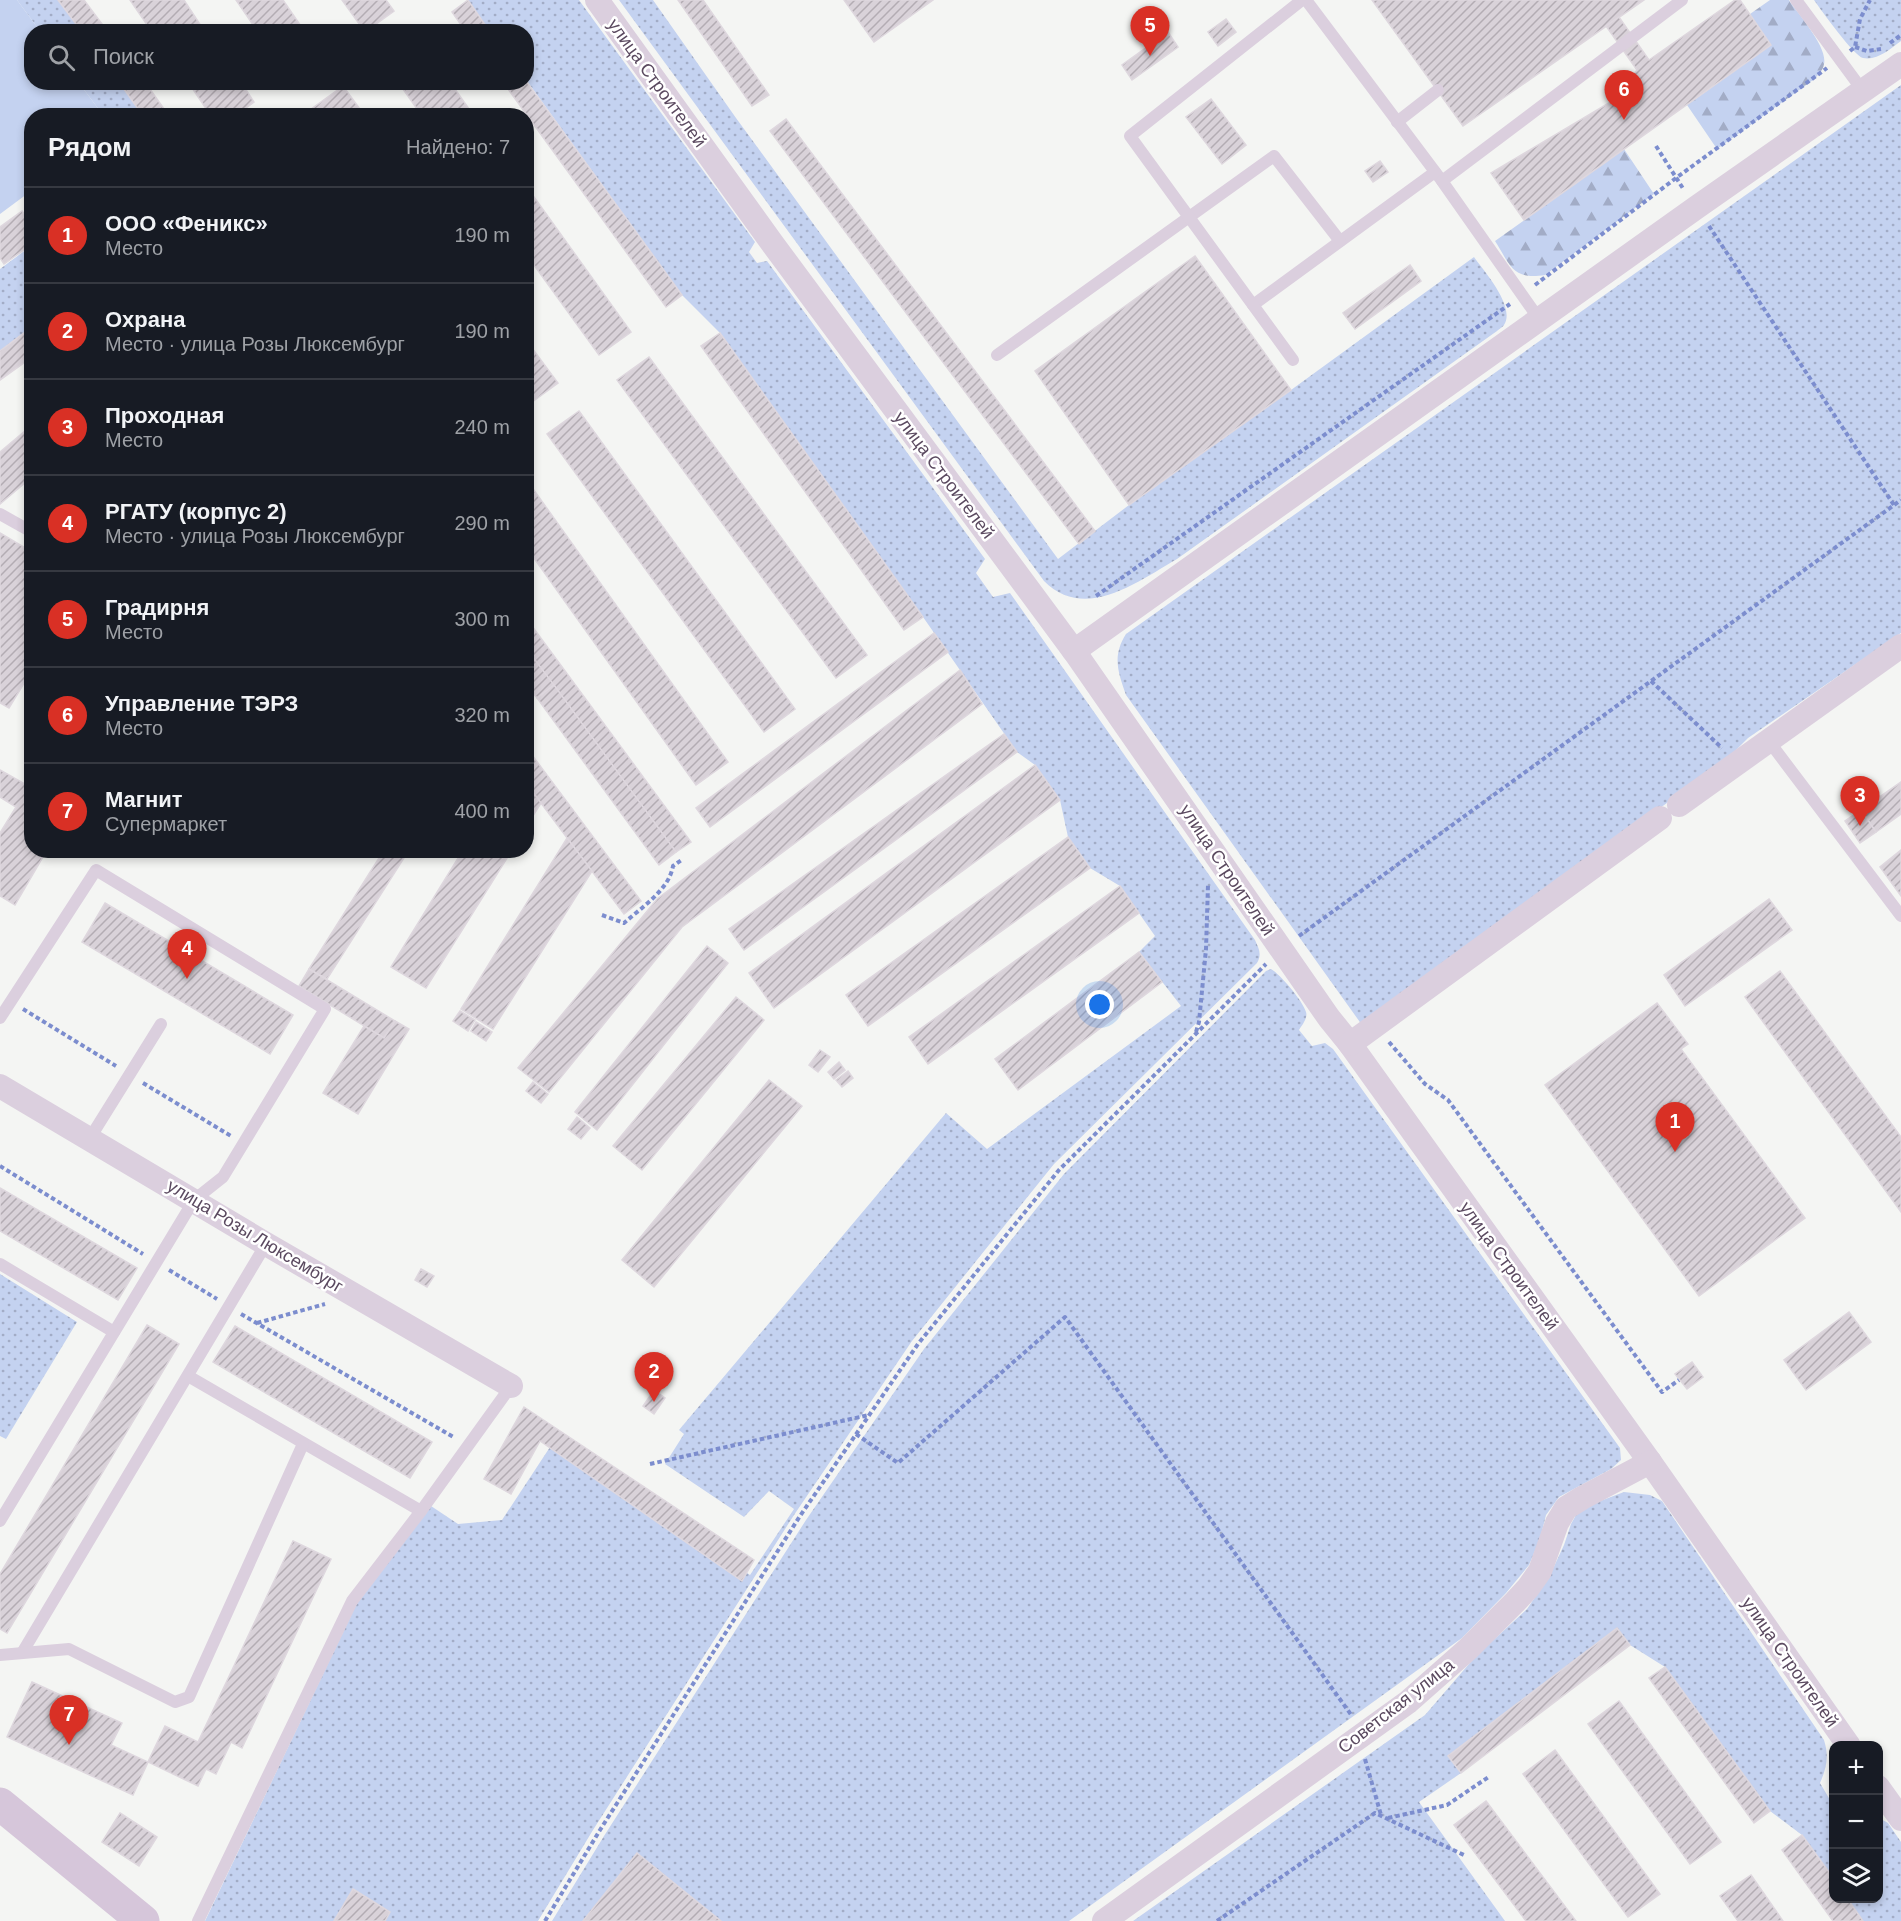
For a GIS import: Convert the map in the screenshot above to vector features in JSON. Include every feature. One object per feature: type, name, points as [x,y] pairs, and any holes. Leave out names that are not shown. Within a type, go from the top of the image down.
[{"type":"street","name":"улица Строителей","points":[[597,0],[778,253],[1074,651],[1329,1018],[1650,1462],[1845,1741]]},
{"type":"street","points":[[1074,651],[1696,207],[1901,64]]},
{"type":"street","points":[[1350,1044],[1737,762],[1901,646]]},
{"type":"street","name":"улица Розы Люксембург","points":[[0,1086],[511,1386]]},
{"type":"street","name":"Советская улица","points":[[1104,1921],[1408,1702],[1468,1649],[1515,1602],[1540,1571],[1557,1523],[1566,1508],[1650,1462]]},
{"type":"street","points":[[1883,1794],[1901,1819]]},
{"type":"street","points":[[0,1804],[142,1921]]},
{"type":"lane","points":[[1293,360],[1130,136],[1304,0],[1439,177],[1539,319]]},
{"type":"lane","points":[[1253,305],[1340,241],[1439,177],[1682,0]]},
{"type":"lane","points":[[1796,0],[1863,91]]},
{"type":"lane","points":[[1398,122],[1438,90]]},
{"type":"lane","points":[[997,355],[1274,156],[1340,241]]},
{"type":"lane","points":[[0,514],[24,528]]},
{"type":"lane","points":[[1768,740],[1901,916]]},
{"type":"lane","points":[[0,1018],[96,870],[325,1009],[223,1177],[194,1200],[0,1521]]},
{"type":"lane","points":[[90,1138],[161,1024]]},
{"type":"lane","points":[[22,1653],[266,1244]]},
{"type":"lane","points":[[0,1264],[114,1332]]},
{"type":"lane","points":[[188,1376],[421,1511]]},
{"type":"lane","points":[[198,1921],[352,1601],[421,1511],[511,1386]]},
{"type":"lane","points":[[0,1655],[69,1649],[175,1702],[189,1697],[303,1444]]},
{"type":"path","points":[[1096,596],[1522,295],[1676,178],[1856,47],[1860,20],[1870,0]]},
{"type":"path","points":[[1856,47],[1867,51],[1881,49],[1901,35]]},
{"type":"path","points":[[1656,146],[1894,505]]},
{"type":"path","points":[[545,1921],[600,1830],[787,1537],[856,1434],[918,1344],[1059,1170],[1281,949],[1901,500]]},
{"type":"path","points":[[1651,681],[1737,762]]},
{"type":"path","points":[[1196,1033],[1206,949],[1209,844]]},
{"type":"path","points":[[602,915],[624,923],[660,890],[671,878],[674,866],[683,859]]},
{"type":"path","points":[[1376,1025],[1425,1084],[1448,1100],[1662,1392],[1679,1380]]},
{"type":"path","points":[[257,1323],[355,1296]]},
{"type":"path","points":[[856,1434],[898,1463],[1065,1317],[1361,1735],[1381,1816]]},
{"type":"path","points":[[650,1464],[870,1414]]},
{"type":"path","points":[[1387,1819],[1447,1805],[1490,1776]]},
{"type":"path","points":[[1217,1921],[1375,1813],[1466,1856]]},
{"type":"green space","points":[[0,0],[17,0],[35,24],[24,24],[24,90],[84,90],[98,108],[24,108],[24,196],[0,214]]},
{"type":"green space","points":[[17,0],[58,0],[77,24],[35,24]]},
{"type":"green space","points":[[467,0],[579,0],[755,242],[749,252],[757,263],[767,261],[985,559],[976,573],[993,597],[1010,593],[1255,940],[1260,954],[1257,963],[1054,1164],[912,1341],[794,1515],[593,1830],[538,1921],[205,1921],[356,1605],[431,1506],[458,1524],[502,1520],[554,1441],[750,1575],[794,1509],[769,1491],[744,1517],[665,1464],[684,1434],[679,1430],[946,1113],[987,1149],[1181,1006],[1139,952],[1155,936],[1120,886],[1090,868],[1068,837],[1060,800],[1035,765],[1017,752],[720,333],[682,295],[534,90],[534,24],[485,24]]},
{"type":"green space","points":[[619,0],[653,0],[736,118],[1058,559],[1129,505],[1474,257],[1502,299],[1507,317],[1504,325],[1497,331],[1177,559],[1111,594],[1094,598],[1076,598],[1060,593],[1044,581]]},
{"type":"green space","points":[[1770,0],[1789,0],[1817,40],[1824,57],[1823,66],[1813,80],[1717,149],[1687,105],[1771,45],[1750,14]]},
{"type":"green space","points":[[1814,0],[1901,0],[1901,41],[1878,56],[1863,58],[1845,41]]},
{"type":"green space","points":[[1901,85],[1901,633],[1748,738],[1726,760],[1362,1025],[1126,695],[1119,671],[1118,657],[1126,634]]},
{"type":"green space","points":[[84,90],[124,90],[138,108],[98,108]]},
{"type":"green space","points":[[1624,149],[1654,194],[1545,275],[1526,275],[1514,269],[1495,241]]},
{"type":"green space","points":[[24,251],[24,332],[0,351],[0,269]]},
{"type":"green space","points":[[1271,969],[1291,988],[1304,1007],[1306,1017],[1299,1030],[1312,1046],[1325,1043],[1333,1049],[1620,1448],[1621,1460],[1611,1469],[1559,1497],[1546,1515],[1540,1539],[1529,1565],[1506,1593],[1462,1638],[1069,1921],[552,1921],[806,1520],[924,1349],[1064,1174],[1266,971]]},
{"type":"green space","points":[[0,1274],[77,1322],[6,1439],[0,1436]]},
{"type":"green space","points":[[1624,1492],[1650,1495],[1662,1501],[1824,1740],[1826,1762],[1820,1783],[1829,1798],[1829,1873],[1802,1835],[1770,1811],[1665,1667],[1630,1645],[1617,1629],[1461,1773],[1419,1802],[1505,1921],[1133,1921],[1425,1715],[1475,1657],[1527,1609],[1550,1575],[1576,1515],[1587,1506]]},
{"type":"green space","points":[[1883,1820],[1888,1823],[1901,1842],[1901,1921],[1863,1921],[1850,1903],[1883,1903]]},
{"type":"building","points":[[58,0],[84,0],[102,24],[76,24]]},
{"type":"building","points":[[130,0],[184,0],[200,24],[146,24]]},
{"type":"building","points":[[236,0],[283,0],[300,24],[252,24]]},
{"type":"building","points":[[342,0],[386,0],[394,11],[376,24],[359,24]]},
{"type":"building","points":[[468,0],[484,24],[460,24],[452,12]]},
{"type":"building","points":[[678,0],[703,0],[769,95],[752,106]]},
{"type":"building","points":[[844,0],[933,0],[874,42]]},
{"type":"building","points":[[1372,0],[1644,0],[1463,126]]},
{"type":"building","points":[[1735,0],[1740,0],[1771,45],[1524,220],[1491,173],[1614,100],[1637,70],[1606,26],[1619,17],[1649,60]]},
{"type":"building","points":[[1226,19],[1236,32],[1218,46],[1208,32]]},
{"type":"building","points":[[1168,32],[1178,47],[1132,80],[1122,65]]},
{"type":"building","points":[[125,90],[151,90],[163,108],[137,108]]},
{"type":"building","points":[[193,90],[246,90],[254,102],[246,108],[206,108]]},
{"type":"building","points":[[338,90],[346,90],[359,108],[313,108]]},
{"type":"building","points":[[404,90],[456,90],[468,108],[416,108]]},
{"type":"building","points":[[509,90],[533,90],[682,295],[666,307],[534,125],[534,108],[522,108]]},
{"type":"building","points":[[1211,99],[1246,145],[1222,164],[1186,117]]},
{"type":"building","points":[[786,119],[1095,531],[1079,544],[770,131]]},
{"type":"building","points":[[1380,161],[1388,172],[1373,182],[1365,171]]},
{"type":"building","points":[[534,197],[631,332],[599,355],[534,265]]},
{"type":"building","points":[[22,211],[24,214],[24,250],[4,264],[0,258],[0,227]]},
{"type":"building","points":[[1195,256],[1291,390],[1129,505],[1035,371]]},
{"type":"building","points":[[1410,265],[1421,281],[1355,329],[1343,313]]},
{"type":"building","points":[[24,333],[24,363],[0,380],[0,351]]},
{"type":"building","points":[[720,333],[923,617],[904,630],[701,346]]},
{"type":"building","points":[[534,351],[558,383],[534,401]]},
{"type":"building","points":[[649,357],[867,655],[836,678],[617,380]]},
{"type":"building","points":[[579,411],[795,709],[764,732],[547,434]]},
{"type":"building","points":[[24,432],[24,484],[0,504],[0,452]]},
{"type":"building","points":[[534,490],[728,762],[696,785],[534,558]]},
{"type":"building","points":[[0,533],[24,547],[24,683],[9,708],[0,703]]},
{"type":"building","points":[[534,629],[691,842],[676,852],[534,659]]},
{"type":"building","points":[[934,633],[948,652],[710,827],[696,808]]},
{"type":"building","points":[[534,659],[554,685],[537,698],[534,694]]},
{"type":"building","points":[[960,670],[982,704],[682,927],[549,1092],[518,1068],[657,899]]},
{"type":"building","points":[[554,685],[676,852],[659,865],[537,698]]},
{"type":"building","points":[[1004,734],[1017,752],[744,950],[729,929]]},
{"type":"building","points":[[534,758],[641,901],[624,914],[534,794]]},
{"type":"building","points":[[1035,765],[1060,800],[774,1008],[749,973]]},
{"type":"building","points":[[0,770],[24,784],[24,858],[42,858],[15,905],[0,896],[0,833],[16,807],[0,797]]},
{"type":"building","points":[[1901,782],[1901,814],[1876,832],[1861,810]]},
{"type":"building","points":[[534,794],[541,803],[534,814]]},
{"type":"building","points":[[1861,810],[1876,832],[1860,843],[1845,821]]},
{"type":"building","points":[[1068,837],[1090,868],[868,1026],[846,995]]},
{"type":"building","points":[[567,838],[592,871],[493,1029],[461,1009]]},
{"type":"building","points":[[1901,850],[1901,896],[1880,867]]},
{"type":"building","points":[[379,858],[404,858],[327,979],[309,969]]},
{"type":"building","points":[[458,858],[507,858],[426,988],[391,967]]},
{"type":"building","points":[[1120,886],[1139,913],[928,1064],[909,1037]]},
{"type":"building","points":[[1769,899],[1792,930],[1685,1006],[1664,975]]},
{"type":"building","points":[[105,903],[293,1015],[270,1054],[82,942]]},
{"type":"building","points":[[707,946],[728,963],[597,1130],[575,1112]]},
{"type":"building","points":[[1139,952],[1162,982],[1018,1090],[995,1059]]},
{"type":"building","points":[[309,969],[395,1021],[384,1038],[299,986]]},
{"type":"building","points":[[1780,971],[1901,1137],[1901,1212],[1745,997]]},
{"type":"building","points":[[736,997],[764,1020],[642,1170],[613,1146]]},
{"type":"building","points":[[1657,1003],[1688,1044],[1681,1049],[1805,1218],[1699,1296],[1545,1085]]},
{"type":"building","points":[[460,1011],[475,1020],[468,1031],[453,1021]]},
{"type":"building","points":[[395,1021],[409,1029],[358,1114],[323,1093],[364,1026],[384,1038]]},
{"type":"building","points":[[476,1022],[492,1032],[486,1041],[471,1031]]},
{"type":"building","points":[[820,1050],[830,1057],[818,1072],[809,1065]]},
{"type":"building","points":[[839,1062],[845,1070],[834,1079],[828,1072]]},
{"type":"building","points":[[848,1071],[853,1078],[842,1087],[836,1080]]},
{"type":"building","points":[[769,1080],[802,1106],[654,1287],[622,1260]]},
{"type":"building","points":[[533,1082],[548,1094],[541,1103],[526,1091]]},
{"type":"building","points":[[577,1117],[590,1128],[581,1139],[568,1129]]},
{"type":"building","points":[[0,1188],[137,1268],[118,1300],[0,1231]]},
{"type":"building","points":[[421,1269],[434,1276],[427,1287],[415,1280]]},
{"type":"building","points":[[1849,1312],[1871,1342],[1806,1390],[1784,1360]]},
{"type":"building","points":[[147,1325],[179,1344],[7,1633],[0,1629],[0,1574]]},
{"type":"building","points":[[235,1326],[432,1442],[410,1478],[213,1362]]},
{"type":"building","points":[[1692,1362],[1703,1377],[1687,1389],[1675,1374]]},
{"type":"building","points":[[654,1390],[665,1398],[654,1414],[643,1406]]},
{"type":"building","points":[[524,1407],[754,1560],[742,1581],[540,1441],[511,1494],[484,1479]]},
{"type":"building","points":[[293,1541],[331,1559],[242,1748],[231,1742],[216,1774],[206,1769],[198,1786],[148,1762],[165,1726],[198,1742]]},
{"type":"building","points":[[1617,1628],[1630,1645],[1461,1773],[1448,1756]]},
{"type":"building","points":[[1665,1667],[1770,1811],[1754,1823],[1649,1678]]},
{"type":"building","points":[[32,1682],[122,1723],[111,1745],[148,1762],[133,1795],[7,1737]]},
{"type":"building","points":[[1619,1701],[1721,1842],[1690,1864],[1588,1724]]},
{"type":"building","points":[[1555,1750],[1660,1894],[1628,1917],[1523,1774]]},
{"type":"building","points":[[1486,1801],[1576,1921],[1526,1921],[1454,1825]]},
{"type":"building","points":[[120,1813],[157,1837],[139,1866],[102,1842]]},
{"type":"building","points":[[1802,1835],[1829,1872],[1829,1903],[1850,1903],[1863,1921],[1833,1921],[1782,1850]]},
{"type":"building","points":[[637,1853],[721,1921],[583,1921]]},
{"type":"building","points":[[1751,1875],[1783,1921],[1738,1921],[1720,1896]]},
{"type":"building","points":[[353,1889],[390,1912],[385,1921],[334,1921]]},
{"type":"place","name":"Градирня","points":[[1150,56]]},
{"type":"place","name":"Управление ТЭРЗ","points":[[1624,120]]},
{"type":"place","name":"Проходная","points":[[1860,826]]},
{"type":"place","name":"РГАТУ (корпус 2)","points":[[187,979]]},
{"type":"place","name":"ООО «Феникс»","points":[[1675,1152]]},
{"type":"place","name":"Охрана","points":[[654,1402]]},
{"type":"place","name":"Магнит","points":[[69,1745]]}]
